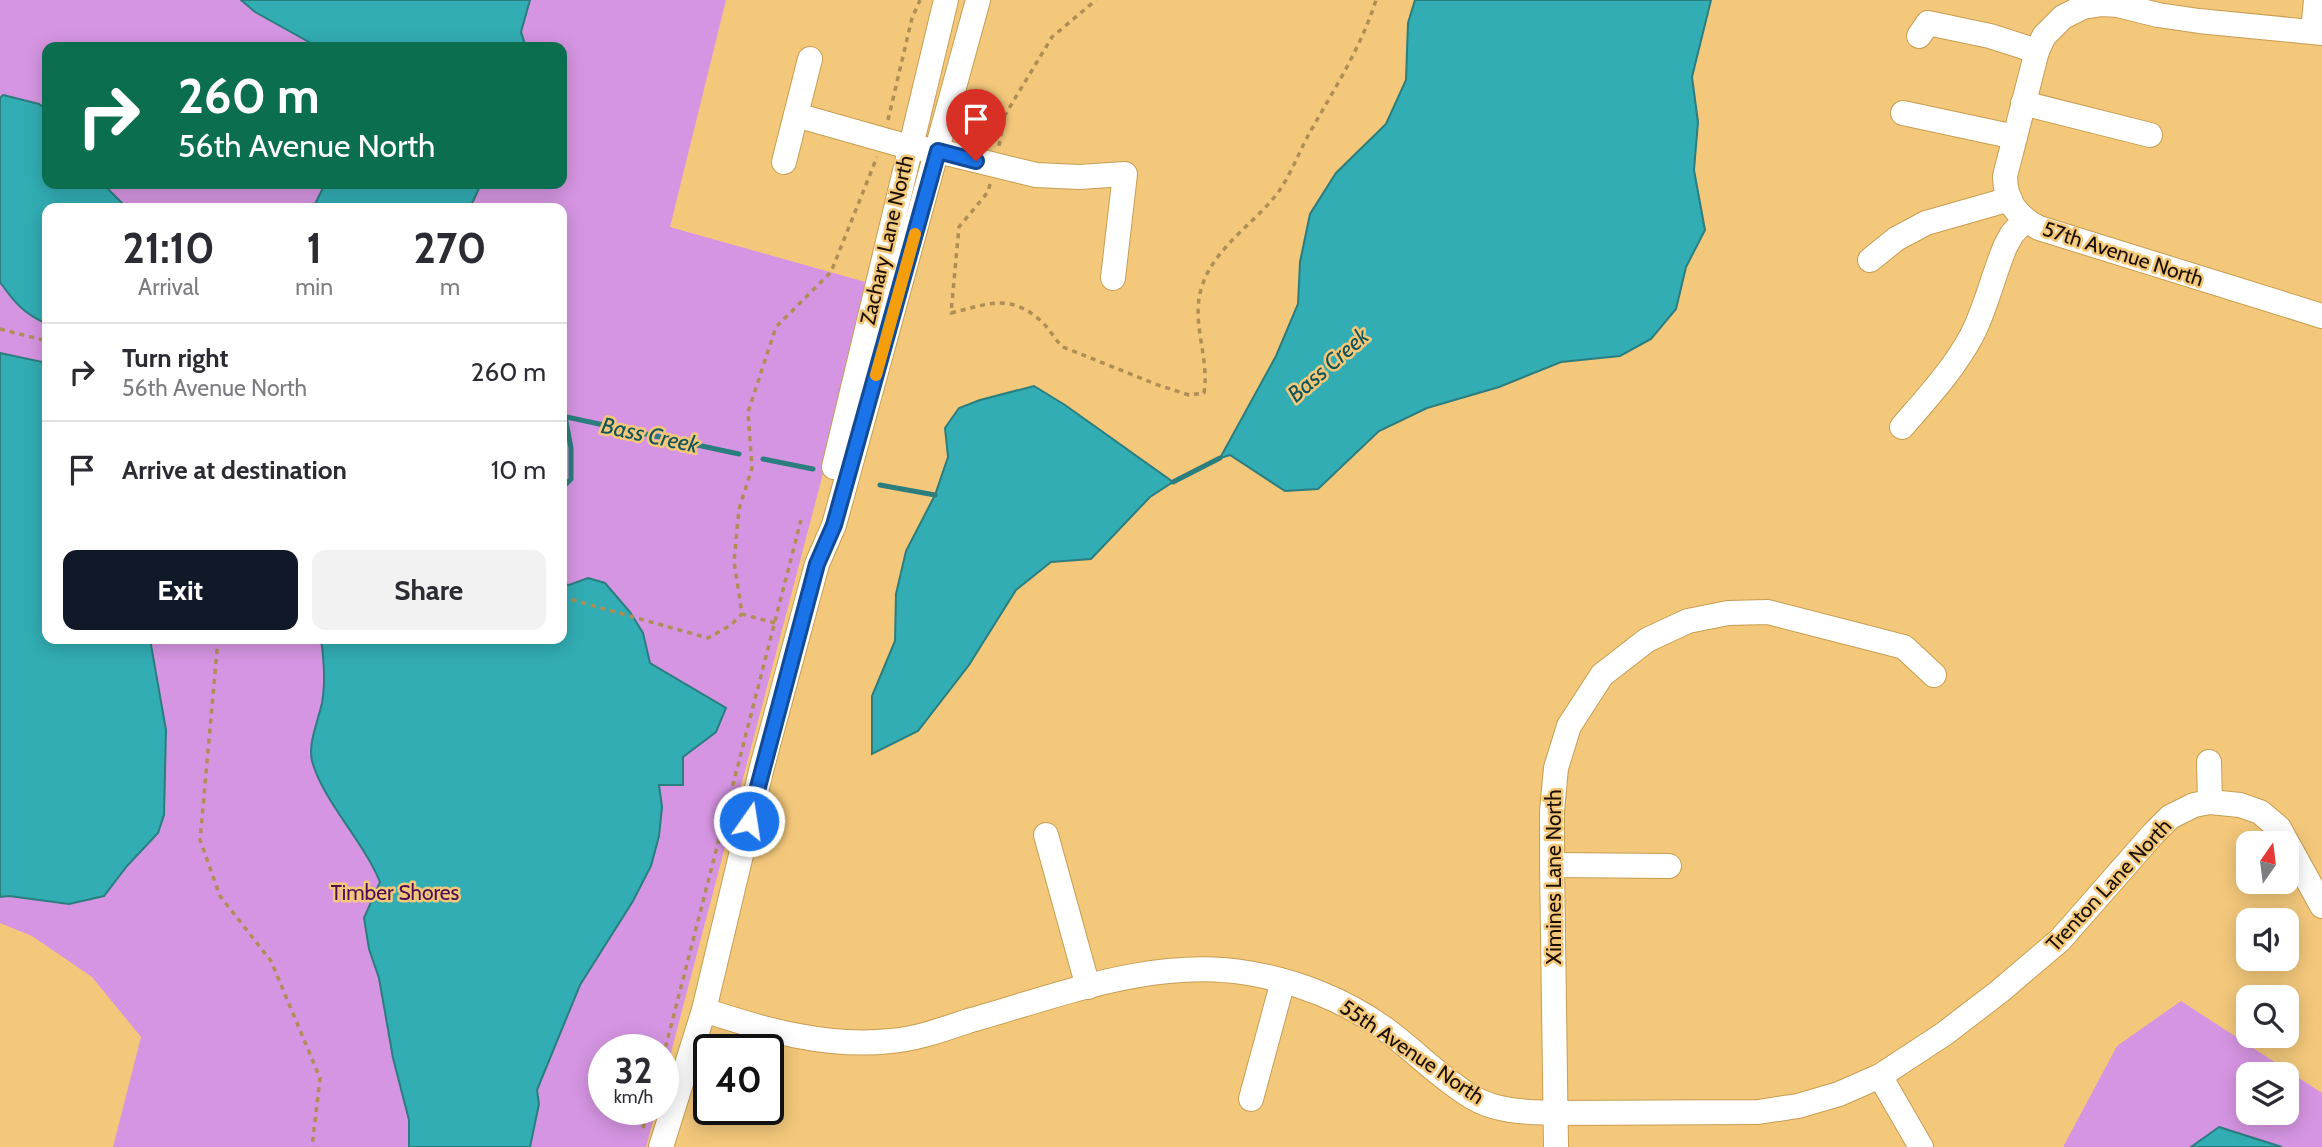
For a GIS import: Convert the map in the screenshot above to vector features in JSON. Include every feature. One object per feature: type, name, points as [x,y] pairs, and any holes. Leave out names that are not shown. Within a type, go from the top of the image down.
[{"type":"street","name":"Zachary Lane North","points":[[817,564],[820,523],[946,0]]},
{"type":"street","name":"Zachary Lane North","points":[[661,1147],[704,1010],[762,767],[817,564],[834,525],[978,0]]},
{"type":"street","points":[[1919,36],[1928,23],[1990,36],[2036,51],[2064,7],[2118,3],[2158,15],[2199,21],[2317,32],[2316,0]]},
{"type":"street","name":"57th Avenue North","points":[[2036,51],[2005,176],[2005,189],[2014,210],[2024,221],[2039,228],[2322,316]]},
{"type":"street","points":[[784,162],[810,59]]},
{"type":"street","points":[[1903,113],[2019,121],[2150,135]]},
{"type":"street","points":[[796,115],[909,147],[938,151],[1036,176],[1125,174],[1113,278]]},
{"type":"street","points":[[1870,260],[1896,239],[1926,223],[2010,199]]},
{"type":"street","points":[[1902,427],[1950,371],[1968,342],[2005,247],[2024,221]]},
{"type":"street","name":"Ximines Lane North","points":[[1556,1147],[1552,811],[1556,768],[1569,726],[1602,675],[1647,640],[1688,621],[1728,613],[1768,612],[1904,647],[1934,675]]},
{"type":"street","points":[[2209,762],[2210,802]]},
{"type":"street","name":"Trenton Lane North","points":[[1880,1076],[1954,1027],[2060,940],[2152,834],[2170,817],[2194,805],[2210,802],[2240,805],[2260,812],[2279,828],[2322,906]]},
{"type":"street","points":[[1046,835],[1088,987]]},
{"type":"street","points":[[1552,865],[1669,866]]},
{"type":"street","name":"55th Avenue North","points":[[704,1010],[791,1035],[863,1043],[895,1041],[1155,971],[1202,968],[1248,972],[1283,981],[1343,1004],[1382,1027],[1474,1099],[1502,1108],[1555,1113],[1758,1112],[1839,1094],[1880,1076]]},
{"type":"street","points":[[1251,1099],[1283,981]]},
{"type":"street","points":[[1880,1076],[1921,1147]]},
{"type":"path","points":[[742,614],[734,561],[739,509],[752,468],[748,412],[776,327],[831,272],[883,139],[912,18],[920,0]]},
{"type":"path","points":[[0,329],[42,340]]},
{"type":"path","points":[[669,1034],[801,520]]},
{"type":"path","points":[[567,598],[708,638],[731,625],[742,614]]},
{"type":"path","points":[[742,614],[775,623]]},
{"type":"path","points":[[218,644],[200,840],[220,896],[271,961],[320,1078],[312,1147]]},
{"type":"green space","name":"Timber Shores","points":[[0,0],[726,0],[670,227],[869,283],[820,485],[676,1034],[588,1034],[588,1125],[652,1125],[646,1147],[113,1147],[141,1037],[92,977],[32,936],[0,923]]},
{"type":"green space","points":[[2181,1001],[2236,1037],[2236,1048],[2253,1048],[2274,1062],[2236,1062],[2236,1125],[2299,1125],[2299,1078],[2322,1093],[2322,1147],[2063,1147],[2117,1046]]},
{"type":"water","points":[[241,0],[530,0],[521,32],[524,42],[309,42],[255,12]]},
{"type":"water","points":[[1415,0],[1711,0],[1692,77],[1698,122],[1694,170],[1705,230],[1686,267],[1676,309],[1651,339],[1620,356],[1561,362],[1499,387],[1427,408],[1379,431],[1318,489],[1285,491],[1230,455],[1220,458],[1276,356],[1298,304],[1300,262],[1310,214],[1336,173],[1386,124],[1406,80],[1408,23]]},
{"type":"water","points":[[3,95],[42,106],[42,189],[108,189],[122,203],[42,203],[42,321],[20,307],[0,282],[0,98]]},
{"type":"water","points":[[322,189],[479,189],[472,203],[316,203]]},
{"type":"water","points":[[0,353],[42,362],[42,644],[151,644],[166,730],[164,815],[158,833],[104,896],[69,904],[0,897]]},
{"type":"water","points":[[1034,386],[1173,482],[1150,497],[1091,559],[1051,562],[1016,590],[969,665],[918,731],[872,754],[872,696],[895,641],[896,594],[906,551],[935,495],[948,457],[945,428],[959,408]]},
{"type":"water","points":[[588,578],[605,583],[630,612],[643,633],[650,663],[726,708],[716,732],[683,757],[683,785],[659,785],[662,807],[659,836],[651,866],[633,901],[580,985],[537,1090],[539,1104],[530,1147],[409,1147],[409,1120],[393,1058],[379,978],[369,949],[364,918],[380,882],[325,791],[312,761],[312,739],[324,687],[322,644],[567,644],[569,585]]},
{"type":"water","points":[[2219,1127],[2282,1147],[2191,1147]]},
{"type":"waterway","name":"Bass Creek","points":[[567,417],[739,454]]},
{"type":"waterway","points":[[567,427],[571,448],[571,479],[567,483]]},
{"type":"waterway","name":"Bass Creek","points":[[1173,482],[1220,458]]},
{"type":"waterway","name":"Bass Creek","points":[[763,459],[813,469]]},
{"type":"waterway","name":"Bass Creek","points":[[880,485],[935,495]]},
{"type":"slow traffic","points":[[876,375],[915,234]]},
{"type":"route","points":[[749,821],[817,564],[834,525],[938,151],[976,161]]}]
